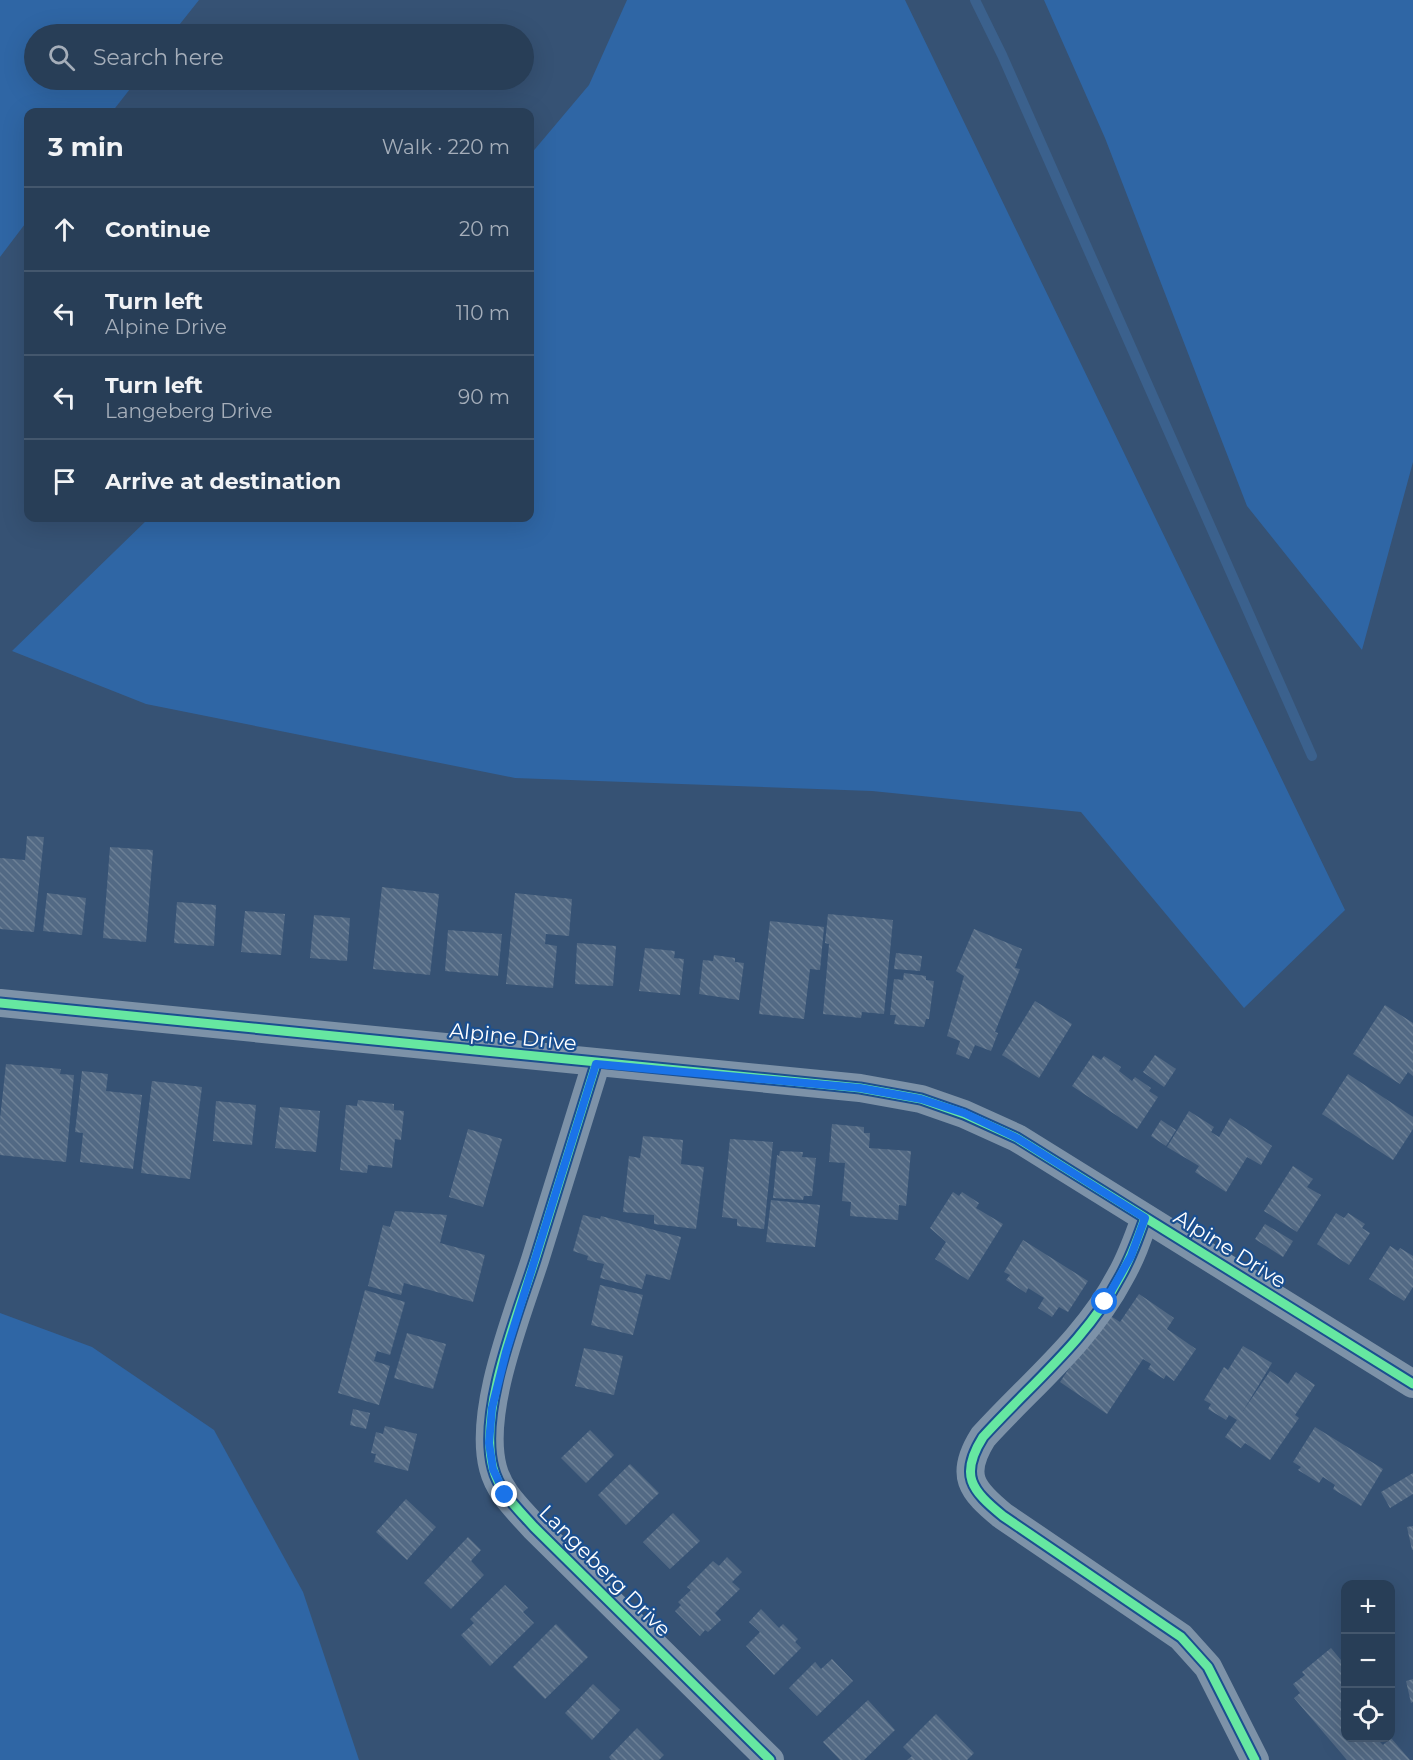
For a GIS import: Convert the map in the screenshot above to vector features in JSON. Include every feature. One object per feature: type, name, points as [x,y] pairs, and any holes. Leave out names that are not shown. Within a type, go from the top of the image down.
[{"type":"street","name":"Alpine Drive","points":[[0,1003],[596,1064],[860,1088],[921,1099],[964,1113],[1017,1138],[1413,1384]]},
{"type":"street","name":"Langeberg Drive","points":[[596,1064],[506,1352],[492,1408],[489,1443],[493,1469],[505,1495],[534,1527],[770,1760]]},
{"type":"street","points":[[1145,1218],[1131,1256],[1105,1302],[1065,1352],[983,1437],[973,1452],[969,1468],[972,1483],[981,1498],[1004,1516],[1181,1637],[1208,1667],[1255,1760]]},
{"type":"shaded area","points":[[0,0],[199,0],[180,24],[24,24],[24,90],[129,90],[115,108],[24,108],[24,225],[0,257]]},
{"type":"shaded area","points":[[627,0],[905,0],[1345,910],[1244,1008],[1081,812],[872,791],[515,778],[146,704],[12,651],[145,522],[534,522],[534,150],[589,85]]},
{"type":"shaded area","points":[[1044,0],[1413,0],[1413,462],[1362,650],[1247,506],[1105,138]]},
{"type":"shaded area","points":[[0,1313],[92,1347],[214,1430],[303,1592],[359,1760],[0,1760]]},
{"type":"building","points":[[27,836],[44,837],[34,932],[0,929],[0,858],[25,860]]},
{"type":"building","points":[[110,847],[153,850],[146,942],[103,938]]},
{"type":"building","points":[[382,887],[439,894],[430,975],[373,969]]},
{"type":"building","points":[[47,893],[86,898],[82,935],[43,931]]},
{"type":"building","points":[[515,893],[572,899],[569,936],[546,934],[545,944],[557,946],[553,988],[506,984]]},
{"type":"building","points":[[177,902],[216,905],[214,946],[174,943]]},
{"type":"building","points":[[245,911],[285,914],[281,955],[241,952]]},
{"type":"building","points":[[828,914],[893,920],[884,1014],[862,1012],[861,1018],[823,1014],[829,944],[825,943]]},
{"type":"building","points":[[314,915],[350,918],[347,961],[310,958]]},
{"type":"building","points":[[770,921],[824,927],[820,970],[810,969],[804,1019],[759,1014]]},
{"type":"building","points":[[974,929],[1022,949],[1015,968],[1020,969],[995,1032],[998,1033],[991,1051],[975,1045],[969,1059],[956,1054],[960,1041],[947,1036],[964,976],[956,971]]},
{"type":"building","points":[[448,930],[502,934],[498,976],[445,971]]},
{"type":"building","points":[[577,943],[616,946],[613,986],[575,984]]},
{"type":"building","points":[[645,948],[675,951],[674,958],[684,959],[680,995],[639,991]]},
{"type":"building","points":[[896,953],[922,956],[920,971],[894,969]]},
{"type":"building","points":[[714,955],[735,958],[735,962],[744,963],[739,1000],[699,994],[703,960],[713,961]]},
{"type":"building","points":[[904,973],[926,976],[926,980],[934,981],[929,1019],[926,1019],[924,1027],[894,1024],[896,1015],[890,1015],[894,979],[903,980]]},
{"type":"building","points":[[1035,1001],[1072,1024],[1039,1078],[1002,1055]]},
{"type":"building","points":[[1385,1005],[1413,1023],[1413,1076],[1408,1072],[1400,1084],[1353,1054]]},
{"type":"building","points":[[1093,1055],[1101,1060],[1104,1056],[1121,1067],[1119,1071],[1132,1081],[1135,1077],[1151,1088],[1149,1091],[1158,1097],[1137,1129],[1072,1086]]},
{"type":"building","points":[[1155,1055],[1176,1069],[1164,1087],[1143,1072]]},
{"type":"building","points":[[6,1064],[61,1069],[60,1074],[74,1075],[66,1162],[0,1155],[0,1119]]},
{"type":"building","points":[[82,1071],[108,1074],[106,1091],[142,1095],[133,1169],[80,1162],[83,1133],[75,1132]]},
{"type":"building","points":[[1348,1074],[1413,1117],[1413,1129],[1393,1160],[1322,1114]]},
{"type":"building","points":[[152,1081],[202,1087],[190,1179],[141,1173]]},
{"type":"building","points":[[358,1100],[394,1104],[394,1110],[404,1111],[401,1140],[395,1139],[392,1168],[368,1165],[367,1173],[340,1170],[346,1105],[357,1106]]},
{"type":"building","points":[[216,1101],[256,1105],[252,1145],[213,1141]]},
{"type":"building","points":[[280,1107],[320,1111],[316,1152],[275,1148]]},
{"type":"building","points":[[1189,1111],[1214,1127],[1211,1132],[1219,1137],[1230,1118],[1272,1146],[1261,1165],[1247,1157],[1226,1192],[1195,1172],[1199,1166],[1167,1147]]},
{"type":"building","points":[[1161,1120],[1176,1130],[1166,1146],[1151,1136]]},
{"type":"building","points":[[832,1124],[864,1127],[864,1133],[870,1133],[869,1148],[911,1151],[906,1206],[899,1205],[898,1220],[850,1216],[851,1202],[842,1201],[845,1163],[829,1162]]},
{"type":"building","points":[[468,1129],[502,1139],[483,1207],[449,1197]]},
{"type":"building","points":[[643,1136],[683,1140],[681,1164],[704,1167],[696,1229],[654,1224],[654,1215],[623,1212],[629,1156],[640,1158]]},
{"type":"building","points":[[730,1139],[773,1142],[764,1229],[737,1226],[737,1219],[722,1217]]},
{"type":"building","points":[[780,1151],[803,1152],[802,1157],[816,1158],[812,1196],[804,1196],[803,1200],[773,1198],[777,1155],[779,1156]]},
{"type":"building","points":[[1293,1166],[1313,1179],[1307,1187],[1321,1195],[1297,1232],[1264,1211]]},
{"type":"building","points":[[953,1192],[959,1196],[962,1192],[979,1203],[976,1208],[1003,1224],[968,1280],[935,1259],[946,1242],[930,1228]]},
{"type":"building","points":[[771,1200],[820,1205],[815,1247],[766,1242]]},
{"type":"building","points":[[395,1211],[447,1215],[440,1243],[485,1255],[473,1302],[404,1283],[401,1295],[368,1286],[383,1225],[390,1227]]},
{"type":"building","points":[[1336,1213],[1344,1218],[1348,1213],[1365,1224],[1362,1228],[1370,1233],[1349,1265],[1317,1244]]},
{"type":"building","points":[[583,1215],[600,1219],[601,1216],[681,1237],[670,1280],[646,1274],[642,1289],[600,1278],[604,1264],[587,1260],[588,1256],[573,1251]]},
{"type":"building","points":[[1265,1224],[1293,1241],[1283,1257],[1255,1239]]},
{"type":"building","points":[[1023,1240],[1088,1281],[1068,1312],[1059,1307],[1052,1317],[1038,1308],[1044,1298],[1028,1288],[1026,1293],[1006,1280],[1010,1275],[1004,1272]]},
{"type":"building","points":[[1390,1246],[1398,1251],[1400,1248],[1413,1256],[1413,1287],[1404,1301],[1369,1279]]},
{"type":"building","points":[[600,1285],[643,1295],[633,1335],[591,1325]]},
{"type":"building","points":[[365,1290],[405,1302],[390,1355],[377,1351],[374,1361],[390,1366],[379,1405],[338,1393]]},
{"type":"building","points":[[1139,1294],[1174,1318],[1167,1329],[1196,1349],[1174,1381],[1166,1375],[1164,1379],[1148,1369],[1151,1364],[1143,1359],[1107,1414],[1060,1382],[1106,1313],[1120,1322]]},
{"type":"building","points":[[407,1333],[446,1344],[433,1389],[394,1378]]},
{"type":"building","points":[[1243,1346],[1272,1363],[1243,1411],[1270,1371],[1288,1384],[1296,1372],[1315,1385],[1295,1415],[1299,1418],[1270,1460],[1245,1443],[1241,1448],[1225,1437],[1237,1420],[1229,1415],[1226,1420],[1208,1409],[1211,1404],[1204,1400],[1224,1367],[1228,1370]]},
{"type":"building","points":[[584,1348],[623,1356],[614,1395],[575,1386]]},
{"type":"building","points":[[353,1409],[370,1413],[366,1429],[350,1425]]},
{"type":"building","points":[[385,1426],[417,1434],[408,1471],[374,1462],[376,1454],[371,1453],[376,1432],[383,1434]]},
{"type":"building","points":[[1315,1427],[1383,1469],[1361,1506],[1333,1489],[1335,1485],[1323,1477],[1319,1483],[1298,1470],[1301,1467],[1293,1462]]},
{"type":"building","points":[[590,1430],[614,1455],[586,1483],[561,1458]]},
{"type":"building","points":[[630,1464],[659,1493],[626,1525],[598,1495]]},
{"type":"building","points":[[1413,1473],[1413,1494],[1390,1508],[1381,1492]]},
{"type":"building","points":[[406,1499],[436,1527],[407,1560],[376,1532]]},
{"type":"building","points":[[673,1513],[700,1541],[670,1569],[643,1542]]},
{"type":"building","points":[[1413,1526],[1413,1550],[1412,1550],[1407,1527]]},
{"type":"building","points":[[468,1537],[481,1550],[471,1561],[484,1575],[451,1609],[424,1583]]},
{"type":"building","points":[[727,1557],[742,1572],[732,1582],[740,1589],[715,1613],[721,1620],[700,1636],[675,1611],[681,1605],[678,1602],[691,1590],[687,1587],[713,1561],[719,1566]]},
{"type":"building","points":[[505,1585],[528,1608],[523,1612],[534,1623],[490,1666],[461,1635],[474,1623],[470,1619]]},
{"type":"building","points":[[761,1609],[779,1628],[783,1624],[798,1639],[795,1642],[801,1648],[774,1675],[746,1646],[760,1632],[749,1622]]},
{"type":"building","points":[[556,1624],[588,1657],[545,1699],[513,1667]]},
{"type":"building","points":[[1331,1648],[1341,1660],[1341,1742],[1380,1742],[1383,1745],[1386,1742],[1394,1742],[1410,1760],[1347,1760],[1294,1698],[1300,1693],[1293,1684],[1305,1675],[1302,1672]]},
{"type":"building","points":[[832,1659],[853,1681],[817,1716],[789,1688],[815,1662],[821,1669]]},
{"type":"building","points":[[1413,1679],[1413,1702],[1411,1703],[1406,1681]]},
{"type":"building","points":[[593,1684],[620,1710],[592,1740],[565,1713]]},
{"type":"building","points":[[868,1700],[895,1730],[864,1760],[840,1760],[823,1742]]},
{"type":"building","points":[[936,1714],[974,1753],[967,1760],[907,1760],[912,1756],[903,1747]]},
{"type":"building","points":[[637,1728],[664,1755],[659,1760],[611,1760],[609,1757]]},
{"type":"waterway","points":[[975,0],[1002,55],[1312,756]]},
{"type":"cycle path","points":[[0,1003],[860,1088],[921,1099],[964,1114],[1017,1138],[1413,1384]]},
{"type":"cycle path","points":[[596,1064],[502,1364],[491,1419],[490,1445],[493,1468],[504,1492],[534,1527],[770,1760]]},
{"type":"cycle path","points":[[1145,1218],[1124,1270],[1107,1300],[1075,1342],[983,1437],[976,1450],[970,1472],[976,1490],[1003,1516],[1181,1637],[1208,1667],[1255,1760]]},
{"type":"route","points":[[505,1495],[493,1469],[489,1443],[492,1408],[506,1352],[596,1064],[860,1088],[921,1099],[964,1113],[1017,1138],[1145,1218],[1131,1256],[1105,1302]]}]
